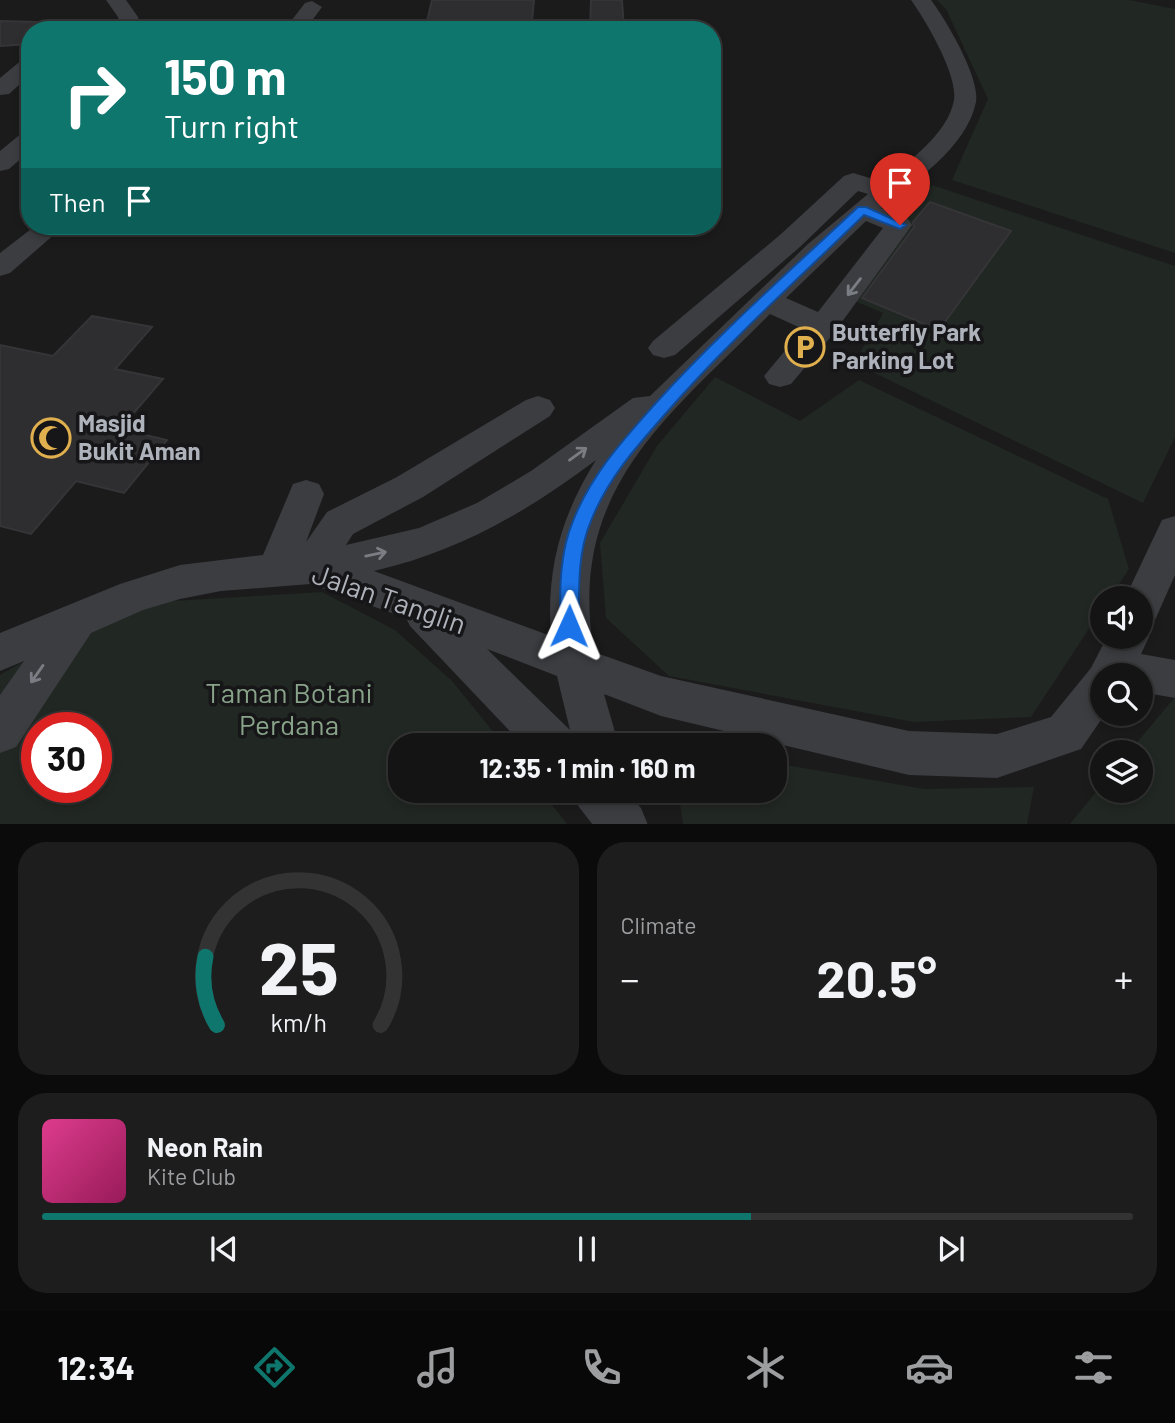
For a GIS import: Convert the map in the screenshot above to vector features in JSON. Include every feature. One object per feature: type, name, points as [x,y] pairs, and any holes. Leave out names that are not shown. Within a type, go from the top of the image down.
[{"type":"street","points":[[116,0],[129,21]]},
{"type":"street","points":[[593,733],[575,666],[569,626],[570,569],[580,524],[598,484],[623,450],[692,372],[817,251],[936,149],[962,112],[966,98],[931,12],[921,0]]},
{"type":"street","points":[[301,21],[312,7]]},
{"type":"street","points":[[1,90],[21,71]]},
{"type":"street","points":[[1,90],[21,91]]},
{"type":"street","points":[[0,164],[16,144]]},
{"type":"street","points":[[664,348],[791,240],[853,181],[886,191]]},
{"type":"street","points":[[780,376],[823,326],[900,225],[862,210]]},
{"type":"street","points":[[0,267],[40,235]]},
{"type":"street","points":[[791,240],[817,251]]},
{"type":"street","points":[[766,301],[823,326]]},
{"type":"street","points":[[293,569],[434,539],[470,523],[524,492],[692,372]]},
{"type":"street","points":[[293,569],[340,523],[410,487],[538,408]]},
{"type":"street","points":[[293,569],[306,494]]},
{"type":"street","points":[[1151,586],[1175,531]]},
{"type":"street","name":"Jalan Tanglin","points":[[0,652],[77,619],[180,582],[293,569],[415,604],[661,696],[815,734],[909,753],[997,757],[1065,734],[1090,699]]},
{"type":"street","points":[[415,604],[542,733]]},
{"type":"street","points":[[0,732],[77,619]]},
{"type":"street","points":[[1153,674],[1175,679]]},
{"type":"green space","points":[[937,0],[1129,0],[1175,9],[1175,253],[952,180],[988,99],[946,9]]},
{"type":"green space","points":[[932,185],[1175,266],[1175,437],[1143,503],[854,363],[883,313],[836,293]]},
{"type":"green space","points":[[715,377],[800,421],[859,380],[1108,499],[1129,569],[1118,586],[1090,586],[1090,627],[1031,717],[914,722],[669,676],[606,618],[600,543],[657,446]]},
{"type":"green space","name":"Taman Botani Perdana","points":[[322,592],[395,630],[452,681],[494,733],[388,733],[388,803],[550,803],[567,824],[0,824],[0,675],[77,631],[156,602]]},
{"type":"green space","points":[[1175,697],[1175,824],[1070,824],[1090,800],[1090,803],[1153,803],[1153,740],[1139,740]]},
{"type":"green space","points":[[787,765],[924,789],[1034,787],[1027,824],[683,824],[680,803],[787,803]]},
{"type":"building","points":[[432,0],[534,0],[532,21],[427,21]]},
{"type":"building","points":[[591,0],[622,0],[623,21],[590,21]]},
{"type":"building","points":[[0,21],[21,22],[21,45],[0,46]]},
{"type":"building","points":[[930,202],[1011,231],[939,330],[862,298],[914,227],[913,222]]},
{"type":"building","points":[[92,316],[152,327],[115,369],[163,379],[120,429],[167,440],[124,493],[76,481],[31,534],[0,526],[0,345],[53,356]]},
{"type":"place","name":"Butterfly Park Parking Lot","points":[[805,347]]},
{"type":"place","name":"Masjid Bukit Aman","points":[[51,438]]},
{"type":"route","points":[[569,626],[570,569],[580,524],[598,484],[623,450],[692,372],[862,210],[900,225]]}]
